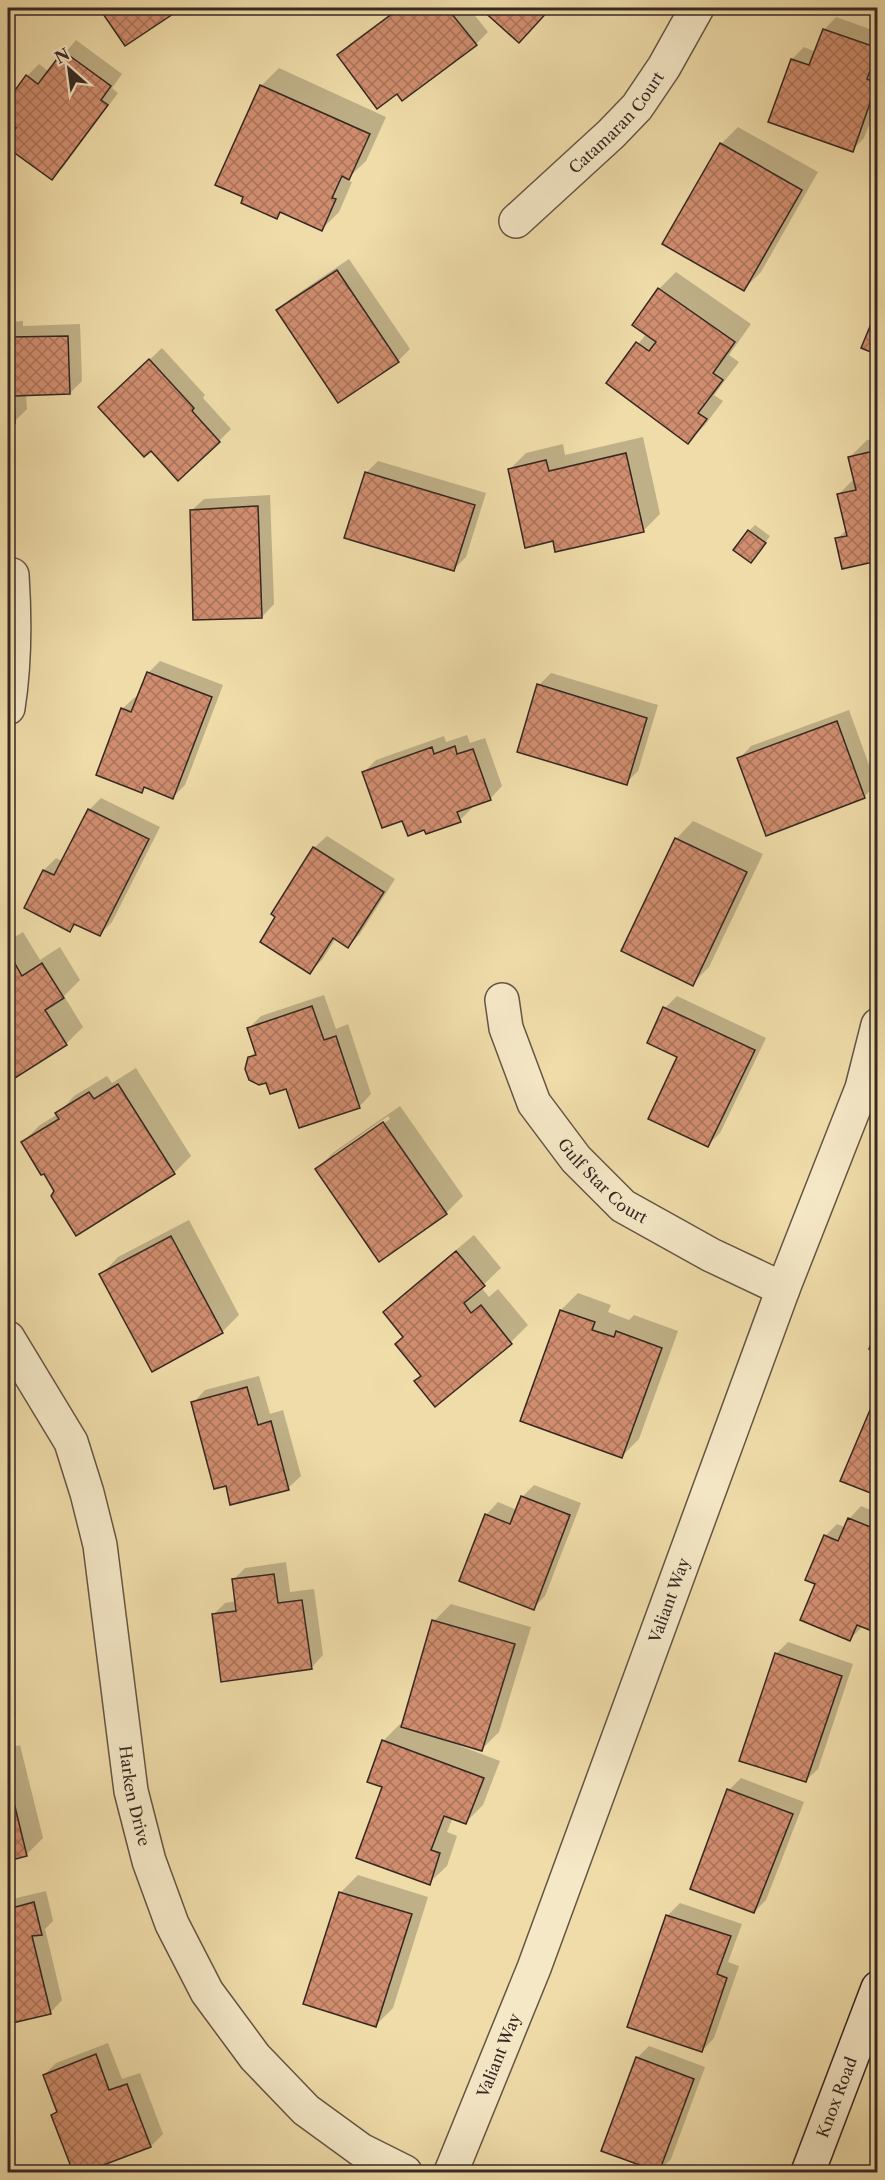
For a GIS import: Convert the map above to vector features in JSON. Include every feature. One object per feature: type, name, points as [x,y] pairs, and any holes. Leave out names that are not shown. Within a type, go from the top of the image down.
[{"type":"street","name":"Catamaran Court","points":[[516,221],[611,134],[637,107],[664,67],[697,8]]},
{"type":"street","points":[[8,708],[13,671],[15,618],[12,575]]},
{"type":"street","name":"Gulf Star Court","points":[[502,1000],[506,1028],[534,1103],[576,1159],[623,1206],[711,1255],[783,1289]]},
{"type":"street","name":"Valiant Way","points":[[451,2172],[538,1957],[783,1289],[862,1088],[878,1025]]},
{"type":"street","name":"Harken Drive","points":[[8,1338],[71,1442],[87,1493],[100,1545],[131,1791],[149,1861],[172,1924],[207,1992],[255,2057],[306,2110],[361,2150],[405,2172]]},
{"type":"street","name":"Knox Road","points":[[808,2172],[878,1989]]},
{"type":"building","points":[[99,8],[182,8],[125,46]]},
{"type":"building","points":[[400,8],[447,8],[477,45],[402,101],[397,94],[377,109],[337,55]]},
{"type":"building","points":[[480,8],[551,8],[519,43]]},
{"type":"building","points":[[823,29],[878,48],[867,79],[877,83],[853,152],[768,122],[791,59],[809,65]]},
{"type":"building","points":[[63,51],[111,86],[101,100],[108,105],[52,180],[8,148],[8,139],[16,128],[8,122],[8,100],[26,75],[38,84]]},
{"type":"building","points":[[260,85],[370,134],[349,180],[342,176],[332,198],[336,199],[322,231],[280,212],[277,219],[241,203],[243,197],[215,185]]},
{"type":"building","points":[[720,143],[802,190],[744,291],[662,244]]},
{"type":"building","points":[[337,270],[399,362],[338,403],[276,310]]},
{"type":"building","points":[[658,288],[735,342],[713,373],[723,380],[698,413],[707,419],[688,444],[606,383],[636,342],[649,351],[656,342],[632,325]]},
{"type":"building","points":[[878,307],[878,355],[861,348]]},
{"type":"building","points":[[8,333],[11,333],[11,337],[68,336],[70,394],[14,396],[15,423],[8,423]]},
{"type":"building","points":[[149,359],[194,408],[192,411],[220,442],[178,481],[151,451],[144,457],[98,407]]},
{"type":"building","points":[[878,450],[878,561],[842,569],[835,538],[847,536],[837,494],[856,490],[848,457]]},
{"type":"building","points":[[626,453],[644,532],[555,552],[553,541],[525,548],[508,469],[546,460],[549,471]]},
{"type":"building","points":[[365,472],[475,505],[454,571],[344,538]]},
{"type":"building","points":[[258,506],[262,618],[193,620],[190,510]]},
{"type":"building","points":[[748,530],[766,543],[751,563],[733,550]]},
{"type":"building","points":[[147,672],[212,697],[173,799],[144,787],[142,793],[96,775],[121,708],[131,712]]},
{"type":"building","points":[[537,684],[647,718],[627,785],[517,752]]},
{"type":"building","points":[[837,721],[865,798],[766,836],[737,758]]},
{"type":"building","points":[[455,746],[457,754],[473,749],[491,800],[457,812],[461,822],[426,834],[424,830],[408,836],[402,821],[382,828],[362,772],[432,747],[434,754]]},
{"type":"building","points":[[88,809],[149,839],[100,936],[74,924],[70,932],[24,908],[43,870],[54,875]]},
{"type":"building","points":[[675,838],[747,872],[693,986],[621,951]]},
{"type":"building","points":[[313,847],[384,892],[348,948],[333,938],[310,974],[260,942],[275,917],[271,914]]},
{"type":"building","points":[[8,951],[22,976],[42,963],[64,998],[45,1010],[67,1045],[15,1078],[8,1067]]},
{"type":"building","points":[[312,1006],[324,1040],[336,1036],[360,1108],[299,1128],[286,1089],[270,1094],[266,1083],[259,1085],[249,1080],[245,1069],[248,1057],[256,1055],[247,1028]]},
{"type":"building","points":[[663,1007],[755,1050],[708,1147],[648,1119],[677,1057],[647,1043]]},
{"type":"building","points":[[118,1084],[175,1174],[76,1236],[51,1196],[54,1191],[44,1174],[41,1175],[21,1142],[59,1119],[55,1113],[89,1092],[94,1099]]},
{"type":"building","points":[[383,1122],[447,1214],[379,1262],[315,1169]]},
{"type":"building","points":[[171,1236],[223,1333],[152,1372],[99,1274]]},
{"type":"building","points":[[456,1251],[485,1286],[464,1303],[471,1313],[481,1305],[512,1344],[435,1407],[414,1381],[421,1376],[395,1344],[403,1337],[383,1312]]},
{"type":"building","points":[[560,1310],[595,1322],[592,1330],[614,1337],[616,1331],[662,1348],[622,1458],[520,1421]]},
{"type":"building","points":[[878,1326],[878,1352],[869,1349]]},
{"type":"building","points":[[247,1387],[258,1425],[271,1421],[289,1490],[230,1505],[226,1486],[214,1489],[191,1402]]},
{"type":"building","points":[[878,1391],[878,1496],[840,1481]]},
{"type":"building","points":[[521,1496],[570,1515],[534,1610],[459,1581],[485,1514],[510,1524]]},
{"type":"building","points":[[848,1518],[878,1530],[878,1618],[872,1631],[857,1625],[850,1641],[800,1620],[815,1584],[805,1580],[824,1535],[838,1541]]},
{"type":"building","points":[[274,1574],[278,1603],[302,1600],[312,1669],[221,1682],[212,1614],[236,1611],[232,1579]]},
{"type":"building","points":[[432,1620],[515,1644],[482,1751],[401,1727]]},
{"type":"building","points":[[775,1653],[842,1676],[806,1782],[739,1761]]},
{"type":"building","points":[[382,1740],[484,1778],[466,1824],[444,1816],[431,1850],[440,1853],[430,1885],[356,1858],[382,1787],[367,1782]]},
{"type":"building","points":[[8,1778],[27,1856],[8,1861]]},
{"type":"building","points":[[727,1789],[793,1814],[754,1913],[690,1889]]},
{"type":"building","points":[[339,1892],[412,1914],[376,2027],[303,2004]]},
{"type":"building","points":[[34,1902],[42,1935],[32,1936],[51,2014],[8,2024],[8,1909]]},
{"type":"building","points":[[666,1915],[731,1936],[717,1974],[727,1978],[702,2052],[627,2027]]},
{"type":"building","points":[[96,2054],[109,2090],[127,2084],[151,2147],[85,2172],[73,2172],[51,2115],[57,2112],[43,2075]]},
{"type":"building","points":[[636,2057],[694,2079],[659,2172],[601,2151]]}]
